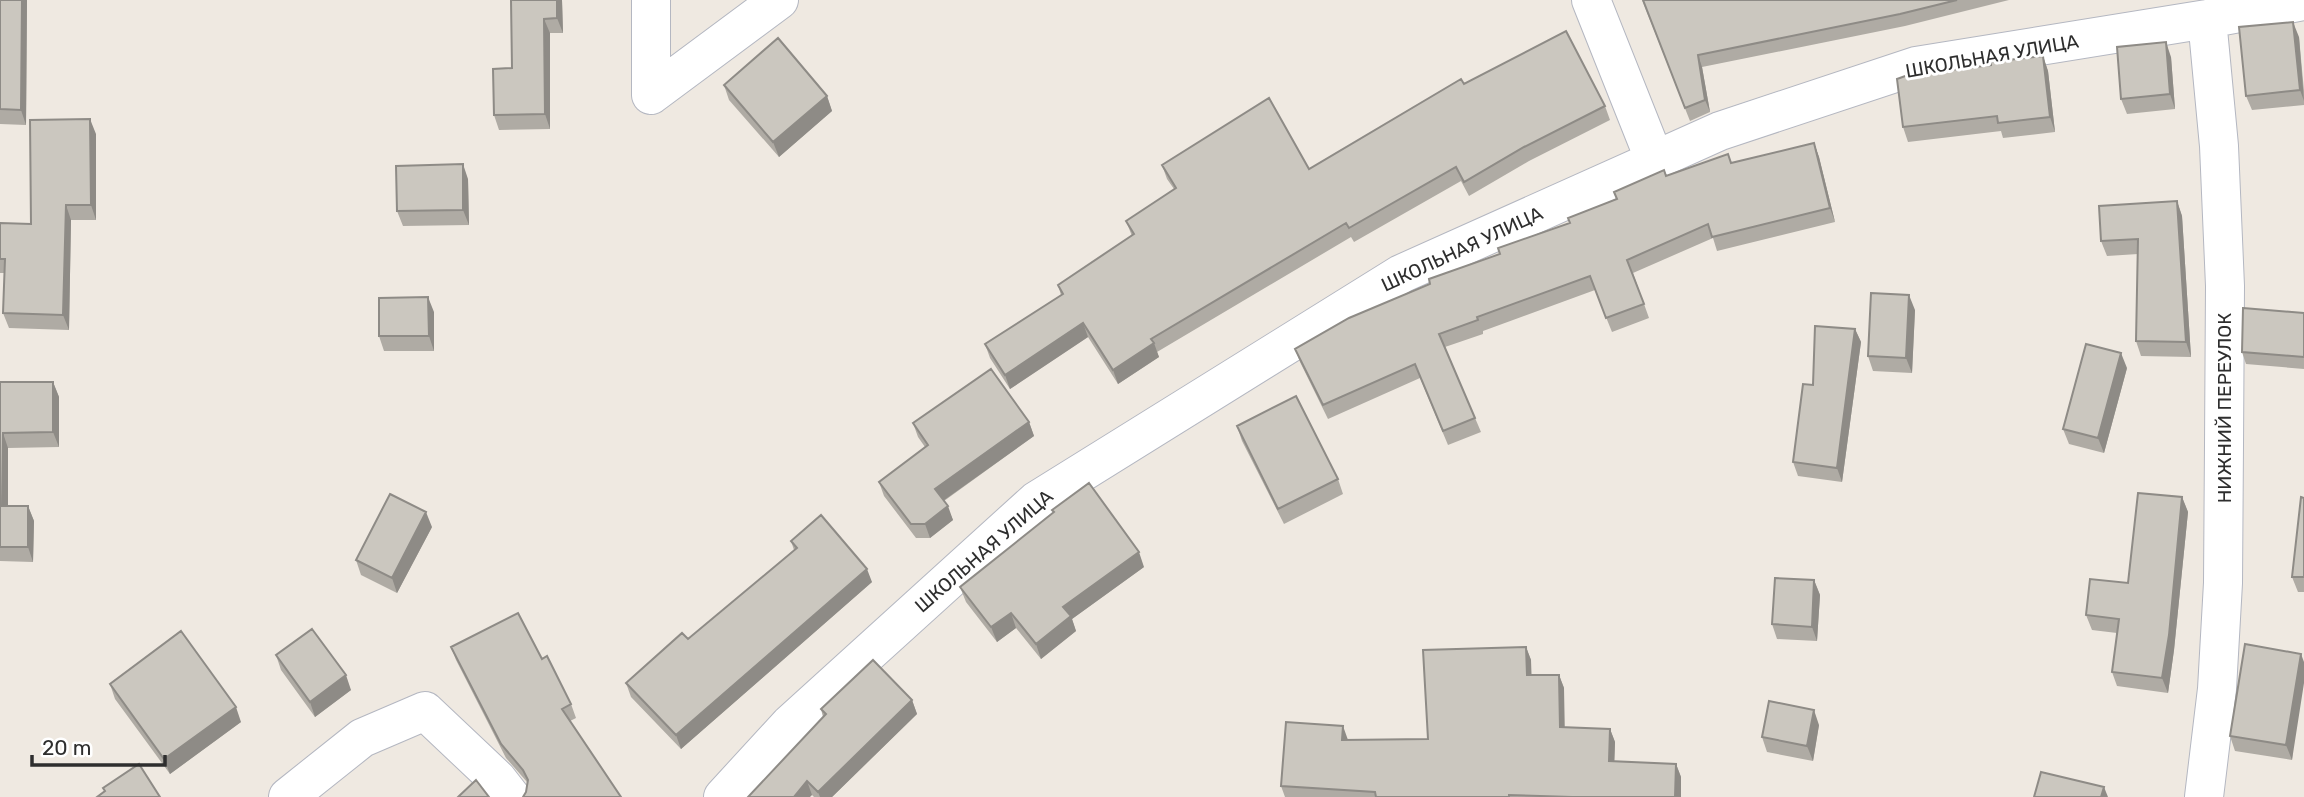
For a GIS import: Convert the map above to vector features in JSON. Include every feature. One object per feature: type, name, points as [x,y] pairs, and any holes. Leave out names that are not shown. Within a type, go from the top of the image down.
[{"type":"street","points":[[651,0],[651,95],[779,0]]},
{"type":"street","points":[[1591,0],[1655,160]]},
{"type":"street","name":"ШКОЛЬНАЯ УЛИЦА","points":[[723,797],[790,724],[1036,501],[1401,274],[1720,131],[1916,66],[2304,1]]},
{"type":"street","name":"НИЖНИЙ ПЕРЕУЛОК","points":[[2204,797],[2217,690],[2222,609],[2225,419],[2224,260],[2207,19]]},
{"type":"street","points":[[288,797],[362,738],[425,711],[497,779],[511,797]]},
{"type":"building","points":[[0,0],[22,0],[21,110],[0,109]]},
{"type":"building","points":[[511,0],[557,0],[557,18],[544,19],[545,114],[494,115],[493,69],[512,68]]},
{"type":"building","points":[[1643,0],[1957,0],[1698,55],[1705,100],[1685,108]]},
{"type":"building","points":[[2293,22],[2300,90],[2246,96],[2239,27]]},
{"type":"building","points":[[1566,31],[1605,106],[1524,147],[1464,182],[1456,167],[1349,228],[1346,223],[1151,339],[1154,343],[1113,370],[1083,323],[1005,375],[985,344],[1063,294],[1058,285],[1134,234],[1126,221],[1176,188],[1162,165],[1269,98],[1309,169],[1461,79],[1464,84]]},
{"type":"building","points":[[778,38],[827,96],[773,142],[724,85]]},
{"type":"building","points":[[2166,42],[2170,94],[2121,99],[2117,47]]},
{"type":"building","points":[[2043,56],[2050,117],[1998,123],[1997,116],[1903,127],[1897,79],[1908,75]]},
{"type":"building","points":[[90,119],[91,205],[66,205],[63,315],[3,313],[5,259],[0,259],[0,223],[31,224],[30,120]]},
{"type":"building","points":[[1814,143],[1830,208],[1712,237],[1708,224],[1627,260],[1644,304],[1606,318],[1590,276],[1477,317],[1478,320],[1439,334],[1475,418],[1443,431],[1415,364],[1323,405],[1295,349],[1349,318],[1430,284],[1429,279],[1500,254],[1498,248],[1570,223],[1568,218],[1617,199],[1614,192],[1664,170],[1666,176],[1728,154],[1731,163]]},
{"type":"building","points":[[463,164],[463,210],[397,211],[396,166]]},
{"type":"building","points":[[2177,201],[2186,342],[2136,341],[2138,239],[2101,241],[2099,206]]},
{"type":"building","points":[[1871,293],[1909,295],[1906,358],[1868,356]]},
{"type":"building","points":[[428,297],[429,336],[379,336],[379,298]]},
{"type":"building","points":[[2243,308],[2304,313],[2304,357],[2242,352]]},
{"type":"building","points":[[1815,326],[1855,329],[1837,468],[1793,462],[1803,384],[1813,385]]},
{"type":"building","points":[[2086,344],[2121,353],[2098,438],[2063,429]]},
{"type":"building","points":[[991,369],[1029,422],[935,489],[948,506],[925,524],[911,524],[879,482],[928,445],[913,423]]},
{"type":"building","points":[[0,382],[53,382],[53,432],[3,433],[2,506],[28,506],[28,547],[0,547]]},
{"type":"building","points":[[1296,396],[1338,479],[1278,509],[1237,426]]},
{"type":"building","points":[[1089,483],[1139,552],[1063,607],[1071,616],[1036,644],[1011,613],[991,627],[960,587],[1054,512],[1052,510]]},
{"type":"building","points":[[2138,493],[2182,497],[2169,635],[2162,678],[2112,672],[2119,619],[2086,615],[2090,579],[2128,583]]},
{"type":"building","points":[[390,494],[426,512],[392,578],[356,560]]},
{"type":"building","points":[[2301,497],[2304,498],[2304,577],[2292,577]]},
{"type":"building","points":[[821,515],[867,569],[676,735],[626,683],[682,633],[688,639],[797,548],[791,541]]},
{"type":"building","points":[[1775,578],[1814,580],[1812,627],[1772,624]]},
{"type":"building","points":[[518,613],[542,659],[547,656],[571,704],[562,709],[621,797],[523,797],[528,780],[501,744],[451,647]]},
{"type":"building","points":[[312,629],[346,675],[310,702],[276,655]]},
{"type":"building","points":[[181,631],[236,707],[164,759],[110,684]]},
{"type":"building","points":[[2245,644],[2301,654],[2286,745],[2230,736]]},
{"type":"building","points":[[1526,647],[1527,675],[1559,675],[1560,727],[1610,729],[1609,761],[1676,764],[1675,797],[1376,797],[1375,792],[1281,786],[1286,722],[1343,726],[1342,740],[1428,739],[1423,650]]},
{"type":"building","points":[[873,660],[912,700],[818,792],[807,781],[794,797],[748,797],[826,714],[821,709]]},
{"type":"building","points":[[1769,701],[1814,710],[1807,746],[1762,737]]},
{"type":"building","points":[[139,764],[160,797],[97,797],[105,791],[103,788]]},
{"type":"building","points":[[2041,772],[2104,787],[2101,797],[2034,797]]},
{"type":"building","points":[[476,780],[489,797],[458,797]]}]
